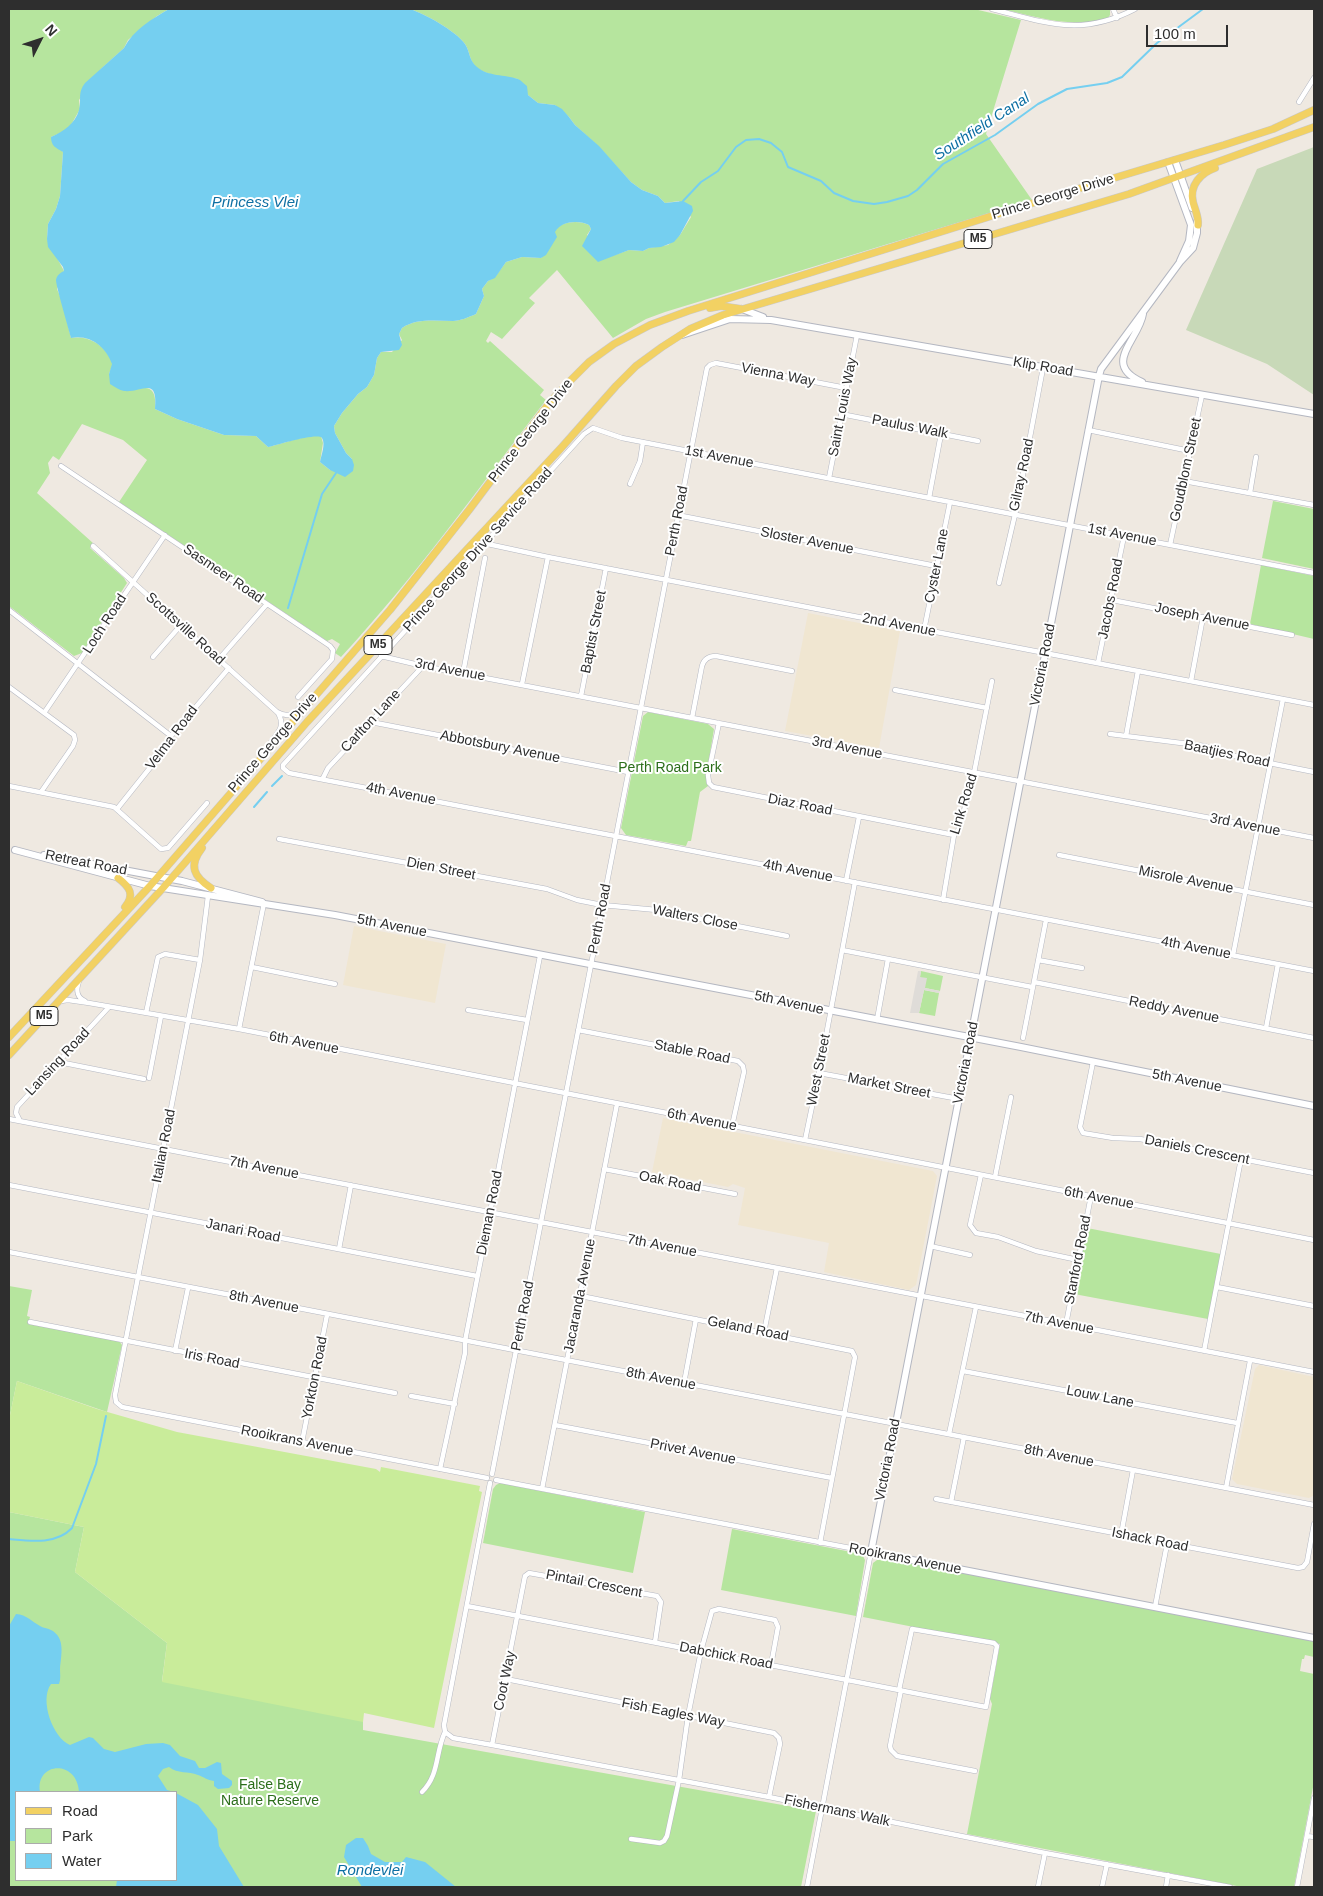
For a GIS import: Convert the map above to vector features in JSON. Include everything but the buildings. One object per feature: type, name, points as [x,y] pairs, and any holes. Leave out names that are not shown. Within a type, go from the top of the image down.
[{"type":"main road","name":"Prince George Drive","points":[[9,1037],[150,886],[406,591],[550,402],[572,378],[598,355],[626,337],[688,311],[1273,129],[1314,110]]},
{"type":"main road","name":"Prince George Drive","points":[[9,1055],[163,888],[307,722],[562,447],[616,386],[648,356],[708,320],[1122,196],[1230,159],[1314,127]]},
{"type":"main road","points":[[1198,225],[1198,215],[1192,198],[1194,185],[1204,174],[1221,166],[1230,159]]},
{"type":"main road","points":[[688,311],[697,312],[721,306],[742,309]]},
{"type":"main road","points":[[211,888],[198,878],[194,863],[215,827]]},
{"type":"main road","points":[[85,956],[129,902],[130,889],[118,878]]},
{"type":"street","points":[[992,9],[1067,26],[1099,24],[1135,9]]},
{"type":"street","points":[[1113,9],[1117,18]]},
{"type":"street","points":[[1299,102],[1314,78]]},
{"type":"street","name":"Victoria Road","points":[[1172,161],[1190,225],[1189,241],[1180,262]]},
{"type":"street","name":"Victoria Road","points":[[807,1887],[1099,376],[1104,364],[1194,245],[1198,225],[1177,177]]},
{"type":"street","name":"Klip Road","points":[[742,309],[771,320]]},
{"type":"street","points":[[1144,312],[1139,328],[1125,349],[1123,361],[1130,375],[1150,386]]},
{"type":"street","name":"Klip Road","points":[[681,335],[730,319],[771,320],[1314,414]]},
{"type":"street","name":"Saint Louis Way","points":[[829,478],[856,335]]},
{"type":"street","name":"Vienna Way","points":[[710,364],[716,363],[846,388]]},
{"type":"street","name":"Perth Road","points":[[492,1474],[677,516],[707,368],[710,364]]},
{"type":"street","name":"Gilray Road","points":[[999,583],[1023,477],[1043,368]]},
{"type":"street","name":"Goudblom Street","points":[[1170,545],[1202,395]]},
{"type":"street","name":"Paulus Walk","points":[[841,414],[978,441]]},
{"type":"street","name":"1st Avenue","points":[[599,429],[616,437],[1314,573]]},
{"type":"street","name":"Prince George Drive Service Road","points":[[283,768],[285,761],[587,430],[599,429]]},
{"type":"street","points":[[1088,430],[1190,450]]},
{"type":"street","points":[[929,498],[941,434]]},
{"type":"street","points":[[630,484],[640,461],[643,442]]},
{"type":"street","points":[[1250,493],[1256,457]]},
{"type":"street","name":"Sasmeer Road","points":[[61,466],[330,646],[332,659],[298,697]]},
{"type":"street","points":[[1184,481],[1314,506]]},
{"type":"street","name":"Cyster Lane","points":[[924,630],[950,502]]},
{"type":"street","name":"Sloster Avenue","points":[[677,516],[936,566]]},
{"type":"street","name":"Loch Road","points":[[44,713],[165,535]]},
{"type":"street","name":"Jacobs Road","points":[[1098,663],[1124,536]]},
{"type":"street","name":"2nd Avenue","points":[[484,543],[1314,705]]},
{"type":"street","name":"Scottsville Road","points":[[92,546],[277,712]]},
{"type":"street","points":[[522,684],[548,557]]},
{"type":"street","points":[[463,673],[485,558]]},
{"type":"street","name":"Baptist Street","points":[[581,696],[606,568]]},
{"type":"street","name":"Joseph Avenue","points":[[1112,600],[1292,635]]},
{"type":"street","points":[[219,659],[267,604]]},
{"type":"street","points":[[9,610],[171,736]]},
{"type":"street","points":[[1191,681],[1203,617]]},
{"type":"street","points":[[153,657],[181,625]]},
{"type":"street","name":"3rd Avenue","points":[[381,656],[423,666],[1314,838]]},
{"type":"street","points":[[692,718],[702,666],[705,660],[710,657],[716,656],[792,671]]},
{"type":"street","name":"Carlton Lane","points":[[323,778],[328,768],[423,666]]},
{"type":"street","name":"Velma Road","points":[[117,809],[165,749],[171,736],[229,668]]},
{"type":"street","points":[[1126,736],[1138,671]]},
{"type":"street","name":"Link Road","points":[[942,900],[954,835],[959,829],[974,773],[992,681]]},
{"type":"street","points":[[277,712],[286,716],[291,715],[322,686]]},
{"type":"street","points":[[9,687],[74,735],[73,746],[41,792]]},
{"type":"street","points":[[895,690],[986,708]]},
{"type":"street","points":[[1234,955],[1283,699]]},
{"type":"street","points":[[264,754],[281,726],[282,721],[277,712]]},
{"type":"street","name":"Abbotsbury Avenue","points":[[371,722],[628,772]]},
{"type":"street","name":"Diaz Road","points":[[719,723],[708,775],[709,783],[713,787],[954,835]]},
{"type":"street","name":"Baatjies Road","points":[[1110,734],[1204,746],[1234,756],[1314,772]]},
{"type":"street","name":"4th Avenue","points":[[283,768],[289,773],[323,778],[1314,971]]},
{"type":"street","points":[[9,786],[117,809],[158,848],[164,850],[207,803]]},
{"type":"street","points":[[846,881],[858,817]]},
{"type":"street","name":"Dien Street","points":[[279,839],[547,889],[577,900],[602,906]]},
{"type":"street","name":"Retreat Road","points":[[12,850],[158,876]]},
{"type":"street","name":"Retreat Road","points":[[12,850],[150,886]]},
{"type":"street","name":"Misrole Avenue","points":[[1059,855],[1314,905]]},
{"type":"street","name":"5th Avenue","points":[[158,876],[264,903],[591,964],[1314,1106]]},
{"type":"street","name":"West Street","points":[[805,1140],[855,882]]},
{"type":"street","name":"5th Avenue","points":[[150,886],[252,903],[264,903]]},
{"type":"street","name":"Italian Road","points":[[115,1395],[200,960],[208,896]]},
{"type":"street","points":[[239,1030],[264,903]]},
{"type":"street","name":"Walters Close","points":[[602,906],[657,910],[787,936]]},
{"type":"street","points":[[1023,1038],[1046,920]]},
{"type":"street","name":"Reddy Avenue","points":[[842,950],[982,978],[1033,984],[1314,1038]]},
{"type":"street","points":[[146,1013],[158,957],[165,954],[200,960]]},
{"type":"street","name":"Dieman Road","points":[[440,1469],[465,1354],[465,1341],[477,1276],[540,956]]},
{"type":"street","points":[[877,1020],[888,959]]},
{"type":"street","points":[[1038,960],[1082,968]]},
{"type":"street","points":[[1266,1028],[1278,964]]},
{"type":"street","points":[[252,967],[336,984]]},
{"type":"street","points":[[80,978],[77,994],[80,999],[89,1003]]},
{"type":"street","name":"6th Avenue","points":[[57,1002],[68,1000],[188,1020],[1314,1240]]},
{"type":"street","name":"Lansing Road","points":[[20,1121],[16,1114],[17,1107],[109,1006]]},
{"type":"street","points":[[468,1010],[527,1020]]},
{"type":"street","points":[[59,1062],[147,1078],[161,1016]]},
{"type":"street","name":"Stable Road","points":[[578,1030],[738,1062],[744,1070],[732,1126]]},
{"type":"street","name":"Daniels Crescent","points":[[1093,1062],[1080,1127],[1086,1134],[1112,1138],[1140,1139],[1314,1173]]},
{"type":"street","name":"Market Street","points":[[819,1073],[959,1099]]},
{"type":"street","points":[[995,1177],[1011,1097]]},
{"type":"street","name":"Jacaranda Avenue","points":[[542,1489],[617,1104]]},
{"type":"street","name":"7th Avenue","points":[[9,1119],[1314,1372]]},
{"type":"street","points":[[1204,1351],[1241,1159]]},
{"type":"street","name":"Oak Road","points":[[604,1169],[735,1194]]},
{"type":"street","points":[[981,1175],[970,1226],[973,1231],[979,1234],[998,1237],[1036,1252],[1078,1260]]},
{"type":"street","name":"Janari Road","points":[[9,1185],[477,1276]]},
{"type":"street","points":[[339,1249],[351,1185]]},
{"type":"street","name":"Stanford Road","points":[[1066,1324],[1091,1196]]},
{"type":"street","points":[[930,1246],[970,1255]]},
{"type":"street","name":"8th Avenue","points":[[9,1252],[1314,1505]]},
{"type":"street","points":[[764,1332],[777,1268]]},
{"type":"street","points":[[1217,1287],[1314,1306]]},
{"type":"street","points":[[175,1352],[188,1288]]},
{"type":"street","name":"Geland Road","points":[[580,1296],[852,1351],[854,1357],[844,1414]]},
{"type":"street","points":[[949,1434],[976,1307]]},
{"type":"street","name":"Yorkton Road","points":[[302,1442],[327,1314]]},
{"type":"street","points":[[684,1383],[696,1319]]},
{"type":"street","name":"Iris Road","points":[[30,1322],[175,1352],[395,1393]]},
{"type":"street","points":[[1226,1488],[1250,1361]]},
{"type":"street","name":"Louw Lane","points":[[963,1371],[1237,1423]]},
{"type":"street","name":"Rooikrans Avenue","points":[[115,1395],[116,1402],[122,1407],[488,1480]]},
{"type":"street","points":[[411,1396],[455,1404]]},
{"type":"street","points":[[820,1542],[844,1414]]},
{"type":"street","name":"Privet Avenue","points":[[555,1425],[832,1478]]},
{"type":"street","points":[[951,1502],[964,1437]]},
{"type":"street","points":[[1121,1535],[1133,1470]]},
{"type":"street","points":[[422,1792],[434,1776],[440,1742],[445,1732],[444,1725],[467,1606],[488,1480],[489,1474],[495,1476],[496,1480],[488,1480]]},
{"type":"street","name":"Rooikrans Avenue","points":[[496,1480],[1314,1638]]},
{"type":"street","name":"Ishack Road","points":[[936,1499],[1301,1568],[1307,1562],[1314,1524]]},
{"type":"street","points":[[1155,1607],[1167,1544]]},
{"type":"street","name":"Pintail Crescent","points":[[518,1616],[526,1574],[532,1572],[658,1597],[661,1602],[655,1642]]},
{"type":"street","name":"Dabchick Road","points":[[467,1606],[847,1679],[986,1708],[998,1650],[996,1645],[912,1629],[900,1690]]},
{"type":"street","points":[[632,1839],[656,1843],[666,1839],[679,1780],[688,1716],[711,1613],[715,1609],[719,1609],[775,1620],[778,1627],[771,1665]]},
{"type":"street","name":"Coot Way","points":[[492,1745],[518,1616]]},
{"type":"street","name":"Fish Eagles Way","points":[[506,1679],[776,1734],[780,1744],[769,1797]]},
{"type":"street","points":[[900,1690],[890,1746],[893,1754],[975,1771]]},
{"type":"street","name":"Fishermans Walk","points":[[445,1732],[453,1738],[769,1797],[1045,1853],[1230,1887]]},
{"type":"street","points":[[1297,1887],[1314,1798]]},
{"type":"street","points":[[1307,1836],[1314,1837]]},
{"type":"street","points":[[1038,1887],[1045,1853]]},
{"type":"street","points":[[1102,1887],[1106,1864]]},
{"type":"street","points":[[1166,1887],[1168,1875]]},
{"type":"shaded area","points":[[808,613],[900,631],[879,748],[785,731]]},
{"type":"shaded area","points":[[354,926],[446,944],[435,1003],[343,985]]},
{"type":"shaded area","points":[[918,971],[921,971],[920,977],[927,978],[925,988],[940,991],[939,993],[924,990],[919,1013],[910,1013]]},
{"type":"shaded area","points":[[663,1118],[933,1171],[937,1176],[916,1285],[909,1290],[824,1272],[829,1243],[738,1225],[745,1188],[733,1184],[728,1187],[652,1172]]},
{"type":"shaded area","points":[[1259,1365],[1314,1377],[1314,1495],[1309,1498],[1237,1484],[1232,1479],[1255,1369]]},
{"type":"green space","points":[[9,9],[169,9],[157,16],[128,40],[124,48],[101,69],[79,100],[80,109],[71,125],[65,131],[51,137],[63,152],[60,196],[48,224],[47,239],[64,271],[57,289],[62,301],[71,338],[85,338],[102,347],[113,364],[109,374],[141,388],[149,389],[155,397],[155,409],[177,419],[224,435],[256,436],[268,447],[302,438],[321,436],[323,443],[320,462],[330,470],[352,459],[346,453],[335,433],[334,426],[358,394],[367,387],[374,375],[377,358],[381,352],[392,352],[402,340],[399,334],[402,328],[420,321],[456,321],[476,314],[484,296],[482,289],[488,281],[495,277],[506,262],[522,257],[541,258],[556,237],[554,231],[566,223],[575,222],[589,225],[591,229],[587,235],[609,257],[629,250],[643,251],[649,248],[668,245],[680,235],[691,217],[679,201],[665,203],[658,196],[642,190],[631,182],[598,146],[555,105],[538,103],[528,95],[518,79],[481,71],[472,62],[467,47],[461,39],[440,23],[410,9],[974,9],[1021,20],[986,134],[1032,200],[665,312],[646,319],[613,338],[557,270],[529,298],[535,303],[502,339],[491,332],[486,341],[488,343],[490,341],[544,390],[540,395],[546,400],[421,564],[341,657],[335,653],[340,644],[332,639],[327,641],[119,502],[147,460],[123,440],[82,424],[59,460],[53,456],[48,463],[50,473],[37,493],[93,543],[90,548],[124,578],[127,583],[82,653],[74,656],[9,606]]},
{"type":"green space","points":[[1002,9],[1110,9],[1110,15],[1108,18],[1095,21],[1068,22],[1055,21]]},
{"type":"green space","points":[[1314,147],[1314,395],[1267,364],[1186,330],[1257,169]]},
{"type":"green space","points":[[1273,501],[1314,509],[1314,569],[1262,558]]},
{"type":"green space","points":[[1261,565],[1314,576],[1314,639],[1250,624]]},
{"type":"green space","name":"Perth Road Park","points":[[648,712],[708,724],[714,729],[706,777],[708,786],[700,792],[691,841],[688,841],[686,846],[626,835],[621,828],[643,716]]},
{"type":"green space","points":[[921,971],[943,976],[940,991],[925,988],[920,977]]},
{"type":"green space","points":[[924,990],[939,993],[935,1016],[919,1013]]},
{"type":"green space","points":[[1087,1228],[1221,1254],[1208,1319],[1074,1294]]},
{"type":"green space","points":[[9,1286],[32,1290],[27,1316],[30,1317],[28,1324],[119,1341],[122,1345],[107,1412],[17,1381],[9,1420]]},
{"type":"green space","points":[[17,1381],[97,1409],[177,1432],[376,1469],[380,1472],[381,1467],[480,1486],[479,1491],[482,1492],[434,1728],[364,1713],[363,1722],[162,1682],[167,1643],[75,1572],[84,1527],[9,1512],[9,1420]]},
{"type":"green space","points":[[500,1483],[645,1512],[633,1573],[483,1543],[493,1489]]},
{"type":"green space","name":"False Bay Nature Reserve","points":[[9,1512],[84,1527],[75,1572],[167,1643],[162,1681],[363,1715],[363,1730],[816,1811],[801,1887],[9,1887]]},
{"type":"green space","points":[[732,1529],[862,1554],[865,1560],[856,1616],[721,1590]]},
{"type":"green space","points":[[881,1557],[1314,1641],[1314,1657],[1305,1655],[1304,1659],[1302,1659],[1300,1671],[1314,1674],[1314,1782],[1294,1887],[1242,1887],[967,1834],[992,1704],[990,1699],[1000,1644],[863,1617],[873,1563]]},
{"type":"water","name":"Princess Vlei","points":[[169,9],[410,9],[416,11],[432,19],[461,39],[467,47],[472,62],[477,67],[492,74],[513,77],[527,86],[528,95],[538,103],[555,105],[562,109],[575,125],[599,146],[631,182],[642,190],[658,196],[665,203],[683,201],[692,206],[693,211],[674,242],[643,251],[629,250],[598,262],[582,246],[591,229],[589,225],[570,222],[558,228],[555,232],[557,237],[546,255],[541,258],[522,257],[506,262],[495,278],[488,281],[482,289],[484,296],[476,314],[456,321],[420,321],[402,328],[399,334],[402,345],[399,350],[381,352],[377,358],[374,375],[367,387],[358,394],[334,426],[335,433],[354,465],[353,471],[345,477],[330,470],[320,462],[324,443],[322,438],[306,438],[268,447],[256,436],[224,435],[177,419],[155,409],[154,392],[151,389],[124,391],[110,384],[109,374],[112,364],[106,352],[91,340],[78,337],[71,338],[56,280],[59,274],[64,271],[48,247],[47,239],[48,224],[60,196],[63,152],[53,145],[51,137],[65,130],[75,119],[80,106],[80,93],[85,83],[124,48],[138,30]]},
{"type":"water","points":[[16,1614],[20,1615],[56,1633],[61,1642],[60,1682],[59,1684],[51,1684],[48,1691],[47,1708],[53,1727],[64,1741],[70,1745],[89,1737],[93,1738],[104,1749],[115,1752],[146,1744],[163,1743],[170,1745],[180,1756],[195,1761],[199,1768],[205,1768],[217,1762],[221,1763],[222,1774],[232,1781],[232,1785],[229,1788],[218,1789],[214,1786],[214,1781],[194,1774],[176,1771],[169,1767],[163,1769],[158,1776],[167,1790],[170,1791],[79,1791],[77,1781],[71,1774],[57,1768],[50,1770],[44,1775],[40,1782],[40,1791],[15,1791],[15,1841],[9,1841],[9,1626]]},
{"type":"water","points":[[178,1794],[198,1805],[217,1829],[219,1846],[244,1887],[116,1887],[117,1881],[178,1881]]},
{"type":"water","name":"Rondevlei","points":[[356,1838],[363,1838],[371,1854],[385,1862],[402,1862],[406,1857],[425,1862],[456,1887],[362,1887],[344,1857],[346,1845]]},
{"type":"waterway","name":"Southfield Canal","points":[[683,201],[701,182],[718,171],[736,147],[746,140],[759,139],[771,143],[782,152],[788,167],[821,181],[834,193],[853,201],[874,204],[908,196],[917,190],[943,164],[995,135],[1038,104],[1067,89],[1107,83],[1122,77],[1157,43],[1203,9]]},
{"type":"waterway","points":[[288,608],[322,494],[336,473]]},
{"type":"waterway","points":[[272,786],[282,776]]},
{"type":"waterway","points":[[254,807],[267,792]]},
{"type":"waterway","points":[[9,1539],[42,1541],[58,1537],[72,1528],[96,1464],[106,1416]]}]
